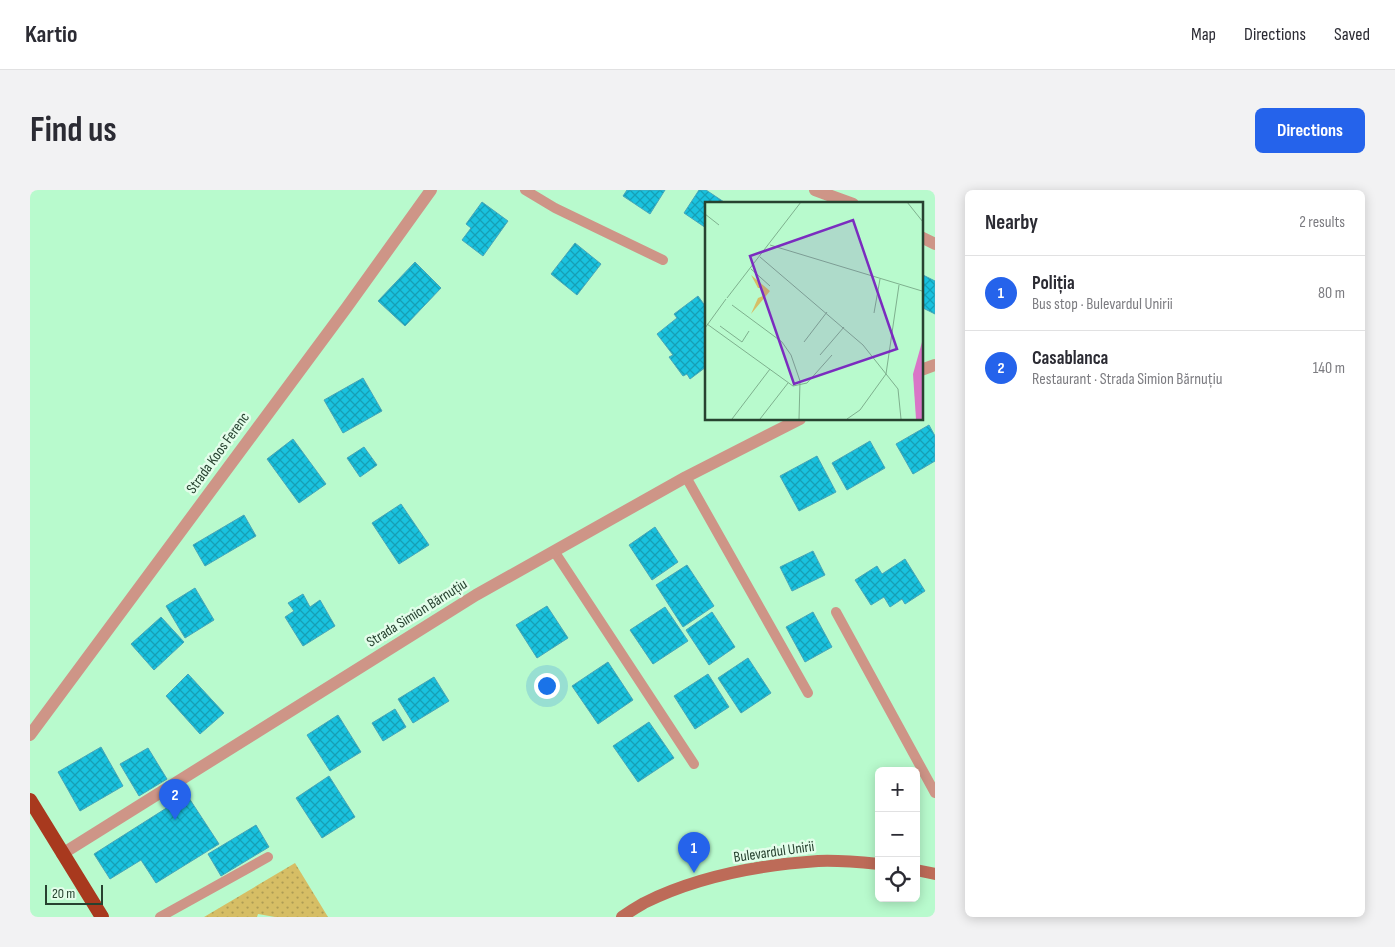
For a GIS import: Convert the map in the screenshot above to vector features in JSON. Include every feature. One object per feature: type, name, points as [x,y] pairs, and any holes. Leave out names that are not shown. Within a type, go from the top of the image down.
[{"type":"highway","points":[[30,800],[102,917]]},
{"type":"main road","name":"Bulevardul Unirii","points":[[622,917],[644,903],[680,888],[742,871],[820,861],[875,864]]},
{"type":"main road","points":[[920,871],[935,874]]},
{"type":"street","name":"Strada Koos Ferenc","points":[[30,735],[431,190]]},
{"type":"street","points":[[815,190],[848,202]]},
{"type":"street","points":[[922,237],[935,244]]},
{"type":"street","points":[[922,370],[935,366]]},
{"type":"street","name":"Strada Simion Bărnuțiu","points":[[62,854],[476,596],[686,477],[798,420]]},
{"type":"lane","points":[[525,190],[555,208],[663,260]]},
{"type":"lane","points":[[686,477],[808,693]]},
{"type":"lane","points":[[554,551],[694,764]]},
{"type":"lane","points":[[836,612],[935,793]]},
{"type":"lane","points":[[160,917],[268,857]]},
{"type":"shaded area","points":[[295,863],[328,917],[275,917],[258,914],[257,917],[204,917]]},
{"type":"building","points":[[627,190],[665,190],[650,214],[623,196]]},
{"type":"building","points":[[699,190],[706,190],[724,202],[705,202],[705,227],[684,213]]},
{"type":"building","points":[[482,202],[508,221],[483,256],[462,240],[471,228],[466,224]]},
{"type":"building","points":[[575,243],[601,264],[577,295],[551,274]]},
{"type":"building","points":[[415,262],[441,288],[405,326],[378,301]]},
{"type":"building","points":[[922,274],[935,281],[935,314],[923,308],[922,310]]},
{"type":"building","points":[[698,296],[705,306],[705,368],[690,379],[687,374],[683,376],[669,357],[673,355],[657,334],[677,318],[674,314]]},
{"type":"building","points":[[363,378],[382,411],[343,433],[324,400]]},
{"type":"building","points":[[929,425],[935,436],[935,461],[913,474],[896,444]]},
{"type":"building","points":[[293,439],[326,484],[299,503],[267,459]]},
{"type":"building","points":[[870,441],[885,468],[847,490],[832,463]]},
{"type":"building","points":[[364,447],[377,465],[360,477],[347,458]]},
{"type":"building","points":[[817,456],[836,492],[799,511],[780,476]]},
{"type":"building","points":[[401,504],[429,545],[399,564],[372,523]]},
{"type":"building","points":[[244,515],[256,536],[205,566],[193,545]]},
{"type":"building","points":[[655,527],[678,562],[652,580],[629,545]]},
{"type":"building","points":[[813,551],[825,575],[792,591],[780,567]]},
{"type":"building","points":[[905,559],[925,591],[905,604],[902,599],[890,607],[884,597],[871,605],[855,580],[877,566],[882,574]]},
{"type":"building","points":[[687,565],[714,606],[683,627],[656,585]]},
{"type":"building","points":[[195,588],[214,620],[185,638],[166,606]]},
{"type":"building","points":[[303,594],[310,607],[320,600],[335,626],[303,646],[285,617],[294,611],[288,603]]},
{"type":"building","points":[[547,606],[568,638],[537,658],[516,625]]},
{"type":"building","points":[[665,607],[688,641],[653,664],[630,630]]},
{"type":"building","points":[[712,612],[735,647],[709,665],[686,630]]},
{"type":"building","points":[[813,612],[832,647],[805,662],[786,627]]},
{"type":"building","points":[[161,617],[184,642],[154,670],[131,644]]},
{"type":"building","points":[[748,658],[771,693],[741,713],[718,678]]},
{"type":"building","points":[[608,662],[633,700],[598,724],[572,686]]},
{"type":"building","points":[[188,674],[224,713],[200,734],[166,696]]},
{"type":"building","points":[[708,674],[729,707],[695,729],[674,696]]},
{"type":"building","points":[[434,677],[449,701],[413,723],[398,699]]},
{"type":"building","points":[[395,709],[406,727],[383,741],[372,723]]},
{"type":"building","points":[[338,715],[361,752],[330,771],[307,735]]},
{"type":"building","points":[[649,722],[674,758],[638,782],[613,746]]},
{"type":"building","points":[[101,747],[123,786],[80,811],[58,772]]},
{"type":"building","points":[[148,748],[167,779],[139,796],[120,764]]},
{"type":"building","points":[[329,776],[355,817],[322,838],[296,798]]},
{"type":"building","points":[[187,795],[219,844],[156,883],[141,860],[110,879],[94,854]]},
{"type":"building","points":[[256,825],[269,847],[221,876],[208,854]]},
{"type":"place","name":"Casablanca","points":[[175,820]]},
{"type":"place","name":"Poliția","points":[[694,873]]}]
